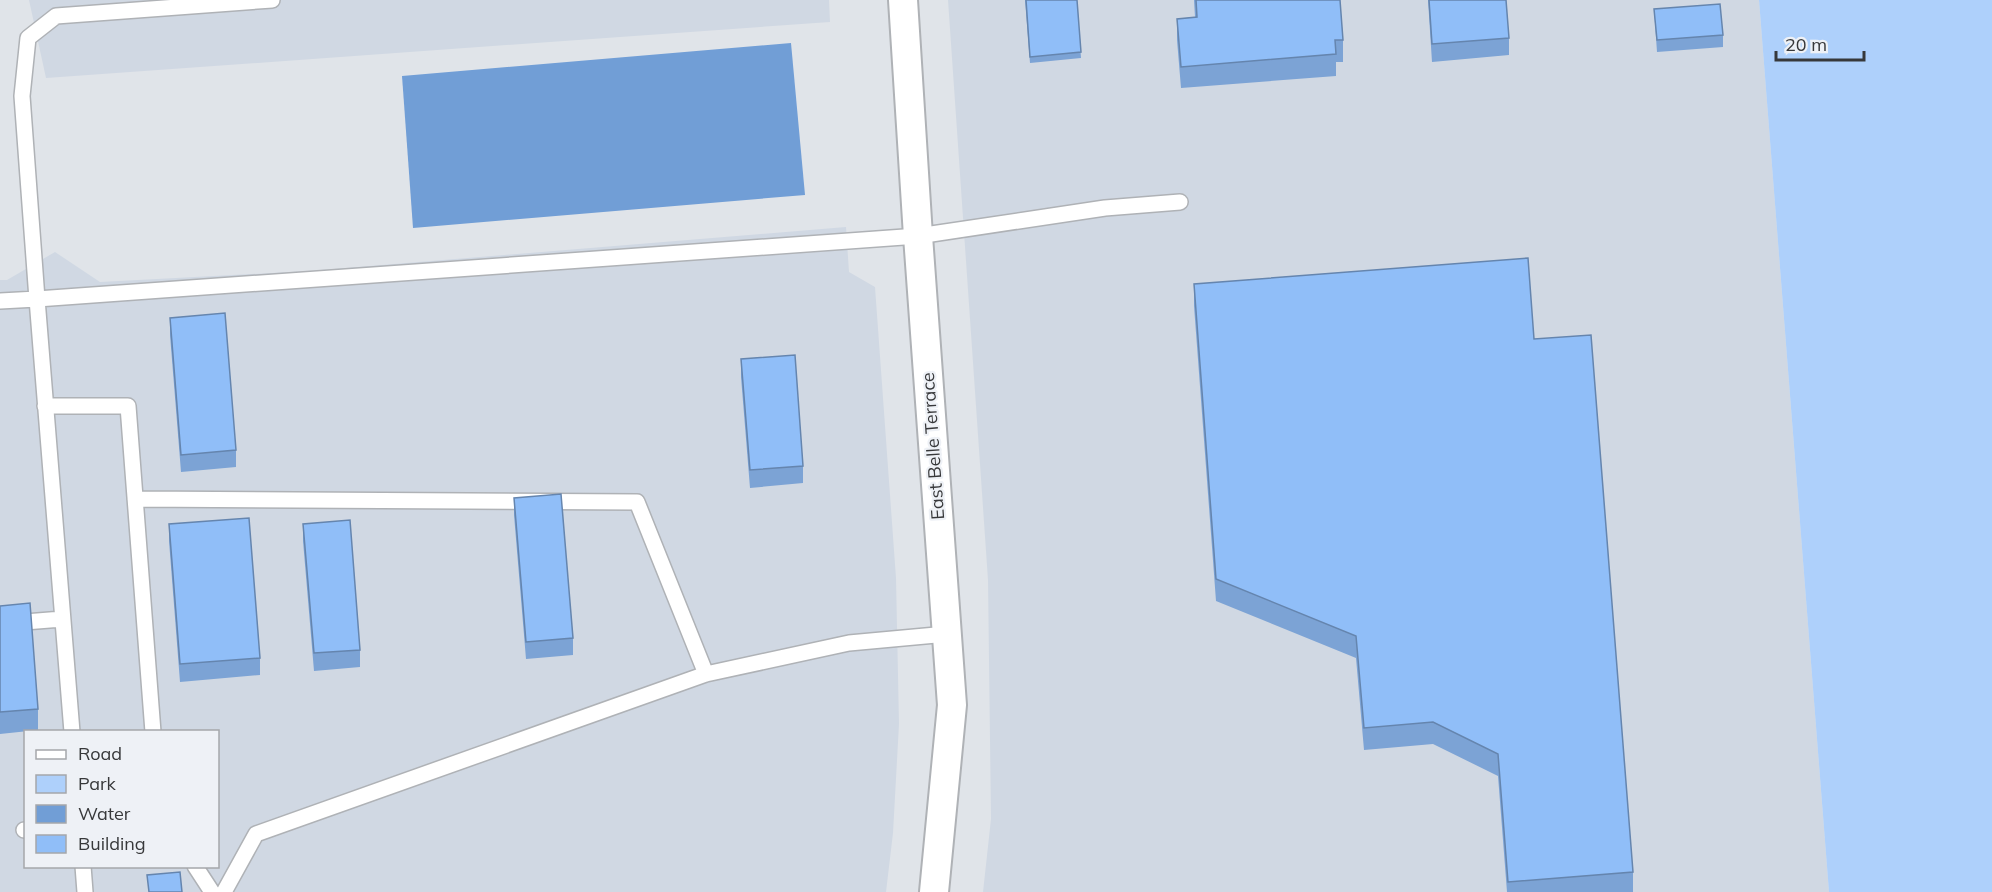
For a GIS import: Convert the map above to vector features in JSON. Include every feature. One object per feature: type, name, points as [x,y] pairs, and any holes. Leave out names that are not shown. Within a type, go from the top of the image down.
[{"type":"street","name":"East Belle Terrace","points":[[903,0],[952,705],[934,892]]},
{"type":"lane","points":[[72,730],[36,299],[22,96],[28,38],[56,16],[272,0]]},
{"type":"lane","points":[[0,301],[918,236],[1105,208],[1180,202]]},
{"type":"lane","points":[[45,406],[128,406],[153,730]]},
{"type":"lane","points":[[135,499],[637,501],[706,674]]},
{"type":"lane","points":[[0,624],[62,619]]},
{"type":"lane","points":[[224,892],[256,834],[706,674],[849,643],[947,634]]},
{"type":"lane","points":[[83,868],[85,892]]},
{"type":"lane","points":[[196,868],[212,892]]},
{"type":"shaded area","points":[[29,0],[829,0],[830,22],[46,78]]},
{"type":"shaded area","points":[[948,0],[1759,0],[1829,892],[983,892],[991,819],[988,580]]},
{"type":"shaded area","points":[[846,227],[849,272],[875,287],[896,578],[899,724],[893,833],[886,892],[0,892],[0,280],[7,280],[55,252],[100,282],[309,271]]},
{"type":"green space","points":[[1759,0],[1992,0],[1992,892],[1829,892]]},
{"type":"water","points":[[791,43],[805,195],[413,228],[402,76]]},
{"type":"building","points":[[1026,0],[1077,0],[1081,52],[1030,57]]},
{"type":"building","points":[[1196,0],[1340,0],[1343,40],[1335,40],[1336,54],[1181,67],[1177,19],[1197,17]]},
{"type":"building","points":[[1429,0],[1506,0],[1509,38],[1432,44]]},
{"type":"building","points":[[1720,4],[1723,35],[1657,40],[1654,9]]},
{"type":"building","points":[[1528,258],[1534,339],[1591,335],[1633,872],[1508,882],[1498,754],[1433,722],[1364,728],[1356,636],[1216,579],[1194,284]]},
{"type":"building","points":[[225,313],[236,450],[181,455],[170,318]]},
{"type":"building","points":[[795,355],[803,466],[750,470],[741,359]]},
{"type":"building","points":[[561,494],[573,638],[526,642],[514,498]]},
{"type":"building","points":[[249,518],[260,658],[180,664],[169,524]]},
{"type":"building","points":[[350,520],[360,650],[314,653],[303,524]]},
{"type":"building","points":[[30,603],[38,709],[0,712],[0,606]]},
{"type":"building","points":[[180,872],[182,892],[149,892],[147,875]]}]
